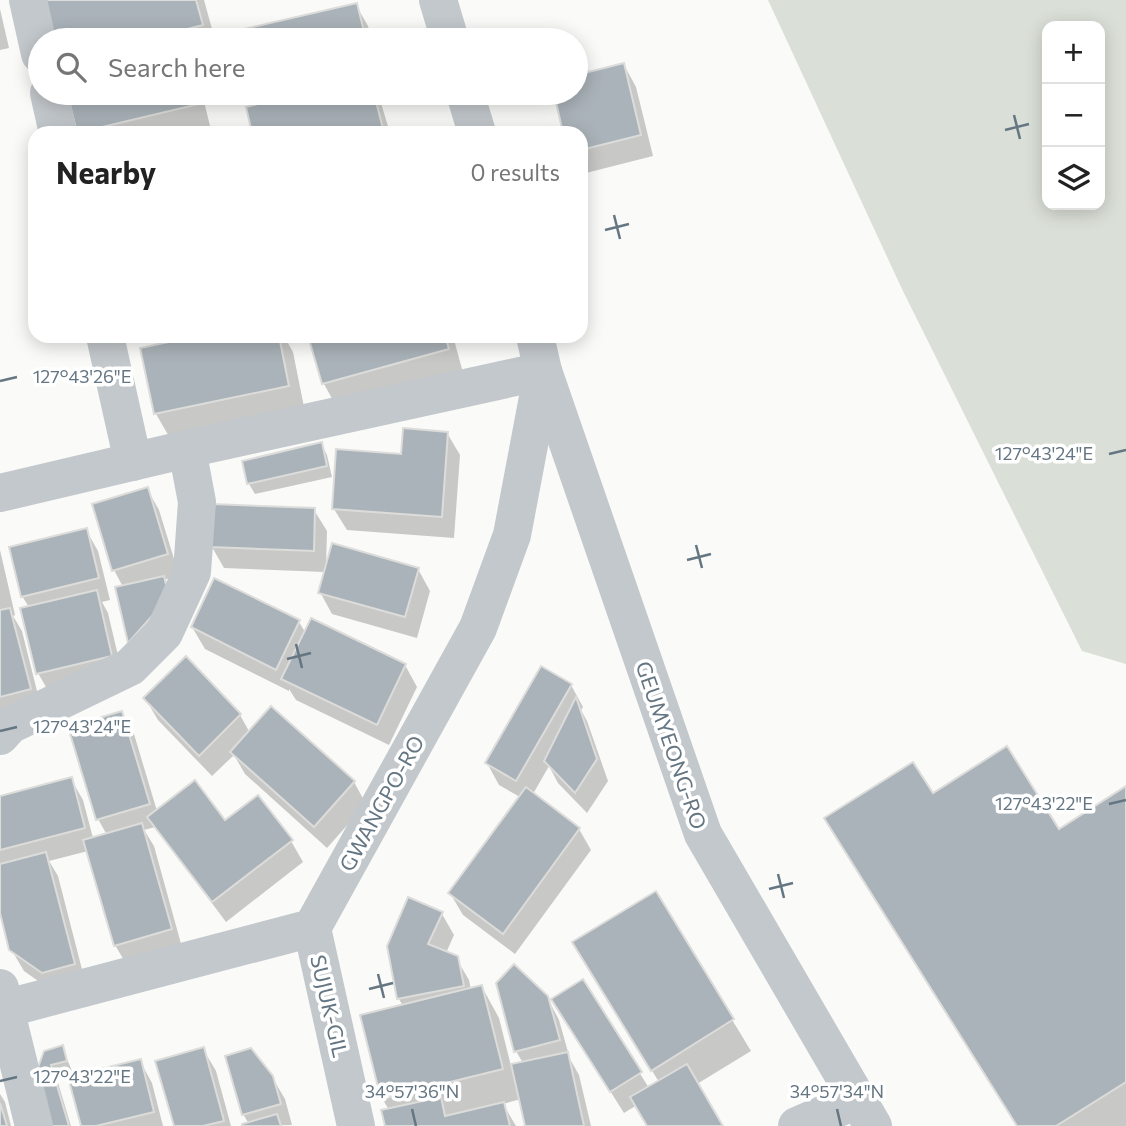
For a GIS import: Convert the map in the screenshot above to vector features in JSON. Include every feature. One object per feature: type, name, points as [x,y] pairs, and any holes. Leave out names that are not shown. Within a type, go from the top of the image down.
[{"type":"street","points":[[28,0],[34,28]]},
{"type":"street","points":[[438,0],[446,28]]},
{"type":"street","points":[[52,105],[56,126]]},
{"type":"street","points":[[469,105],[475,126]]},
{"type":"street","points":[[106,343],[133,462]]},
{"type":"street","points":[[0,493],[187,449],[539,353]]},
{"type":"street","name":"GWANGPO-RO","points":[[312,928],[478,628],[512,535],[539,353]]},
{"type":"street","name":"GEUMYEONG-RO","points":[[539,353],[703,834],[866,1112]]},
{"type":"street","points":[[0,736],[10,725],[130,667],[164,633],[192,572],[197,502],[187,449]]},
{"type":"street","points":[[34,1126],[2,1002],[312,928]]},
{"type":"street","name":"SUJUK-GIL","points":[[312,928],[356,1126]]},
{"type":"street","points":[[797,1126],[866,1112]]},
{"type":"shaded area","points":[[768,0],[1126,0],[1126,664],[1082,651],[902,289]]},
{"type":"building","points":[[44,0],[196,0],[203,25],[191,28],[49,28]]},
{"type":"building","points":[[357,3],[363,28],[248,28]]},
{"type":"building","points":[[624,63],[641,135],[588,148],[588,126],[561,126],[557,105],[588,105],[588,72]]},
{"type":"building","points":[[70,105],[195,105],[106,126],[75,126]]},
{"type":"building","points":[[377,105],[382,126],[250,126],[246,107]]},
{"type":"building","points":[[164,343],[280,343],[289,386],[154,414],[140,348]]},
{"type":"building","points":[[310,343],[447,343],[449,349],[322,384]]},
{"type":"building","points":[[403,428],[448,432],[442,517],[332,509],[336,449],[401,454]]},
{"type":"building","points":[[322,442],[327,466],[247,484],[242,461]]},
{"type":"building","points":[[148,487],[168,554],[112,571],[92,504]]},
{"type":"building","points":[[212,504],[315,508],[314,551],[210,547]]},
{"type":"building","points":[[87,528],[99,578],[21,597],[9,547]]},
{"type":"building","points":[[332,543],[419,568],[405,617],[318,593]]},
{"type":"building","points":[[164,576],[169,597],[128,643],[115,587]]},
{"type":"building","points":[[214,578],[300,620],[276,670],[191,627]]},
{"type":"building","points":[[97,590],[112,656],[36,674],[20,608]]},
{"type":"building","points":[[10,608],[31,689],[0,697],[0,610]]},
{"type":"building","points":[[311,618],[406,664],[377,725],[281,679]]},
{"type":"building","points":[[186,656],[241,714],[199,756],[143,698]]},
{"type":"building","points":[[541,666],[572,684],[516,781],[485,763]]},
{"type":"building","points":[[576,697],[597,759],[575,793],[544,761]]},
{"type":"building","points":[[271,706],[355,781],[314,827],[230,752]]},
{"type":"building","points":[[122,711],[150,804],[96,820],[68,727]]},
{"type":"building","points":[[1007,746],[1059,829],[1126,786],[1126,1082],[1056,1126],[1017,1126],[824,818],[913,762],[933,793]]},
{"type":"building","points":[[72,777],[85,828],[0,850],[0,796]]},
{"type":"building","points":[[195,780],[225,820],[258,795],[293,840],[212,902],[147,817]]},
{"type":"building","points":[[526,787],[580,828],[503,934],[448,893]]},
{"type":"building","points":[[142,823],[172,929],[114,946],[83,840]]},
{"type":"building","points":[[46,852],[75,964],[42,973],[9,950],[0,913],[0,864]]},
{"type":"building","points":[[656,891],[734,1019],[651,1071],[572,942]]},
{"type":"building","points":[[408,897],[443,912],[428,944],[458,956],[464,986],[397,999],[387,946]]},
{"type":"building","points":[[514,964],[548,996],[560,1040],[514,1052],[496,983]]},
{"type":"building","points":[[583,979],[642,1072],[610,1092],[551,999]]},
{"type":"building","points":[[482,985],[503,1069],[381,1099],[360,1015]]},
{"type":"building","points":[[63,1045],[67,1061],[51,1065],[69,1126],[46,1126],[33,1081],[44,1051]]},
{"type":"building","points":[[204,1047],[224,1121],[203,1126],[174,1126],[155,1061]]},
{"type":"building","points":[[251,1048],[273,1076],[281,1104],[242,1115],[225,1056]]},
{"type":"building","points":[[568,1052],[584,1126],[525,1126],[511,1064]]},
{"type":"building","points":[[141,1059],[154,1112],[96,1126],[81,1126],[68,1077]]},
{"type":"building","points":[[687,1064],[723,1126],[647,1126],[630,1097]]},
{"type":"building","points":[[441,1097],[445,1116],[504,1102],[510,1126],[385,1126],[381,1110]]},
{"type":"building","points":[[0,1103],[7,1126],[0,1126]]},
{"type":"building","points":[[277,1114],[281,1126],[242,1126],[242,1124]]}]
